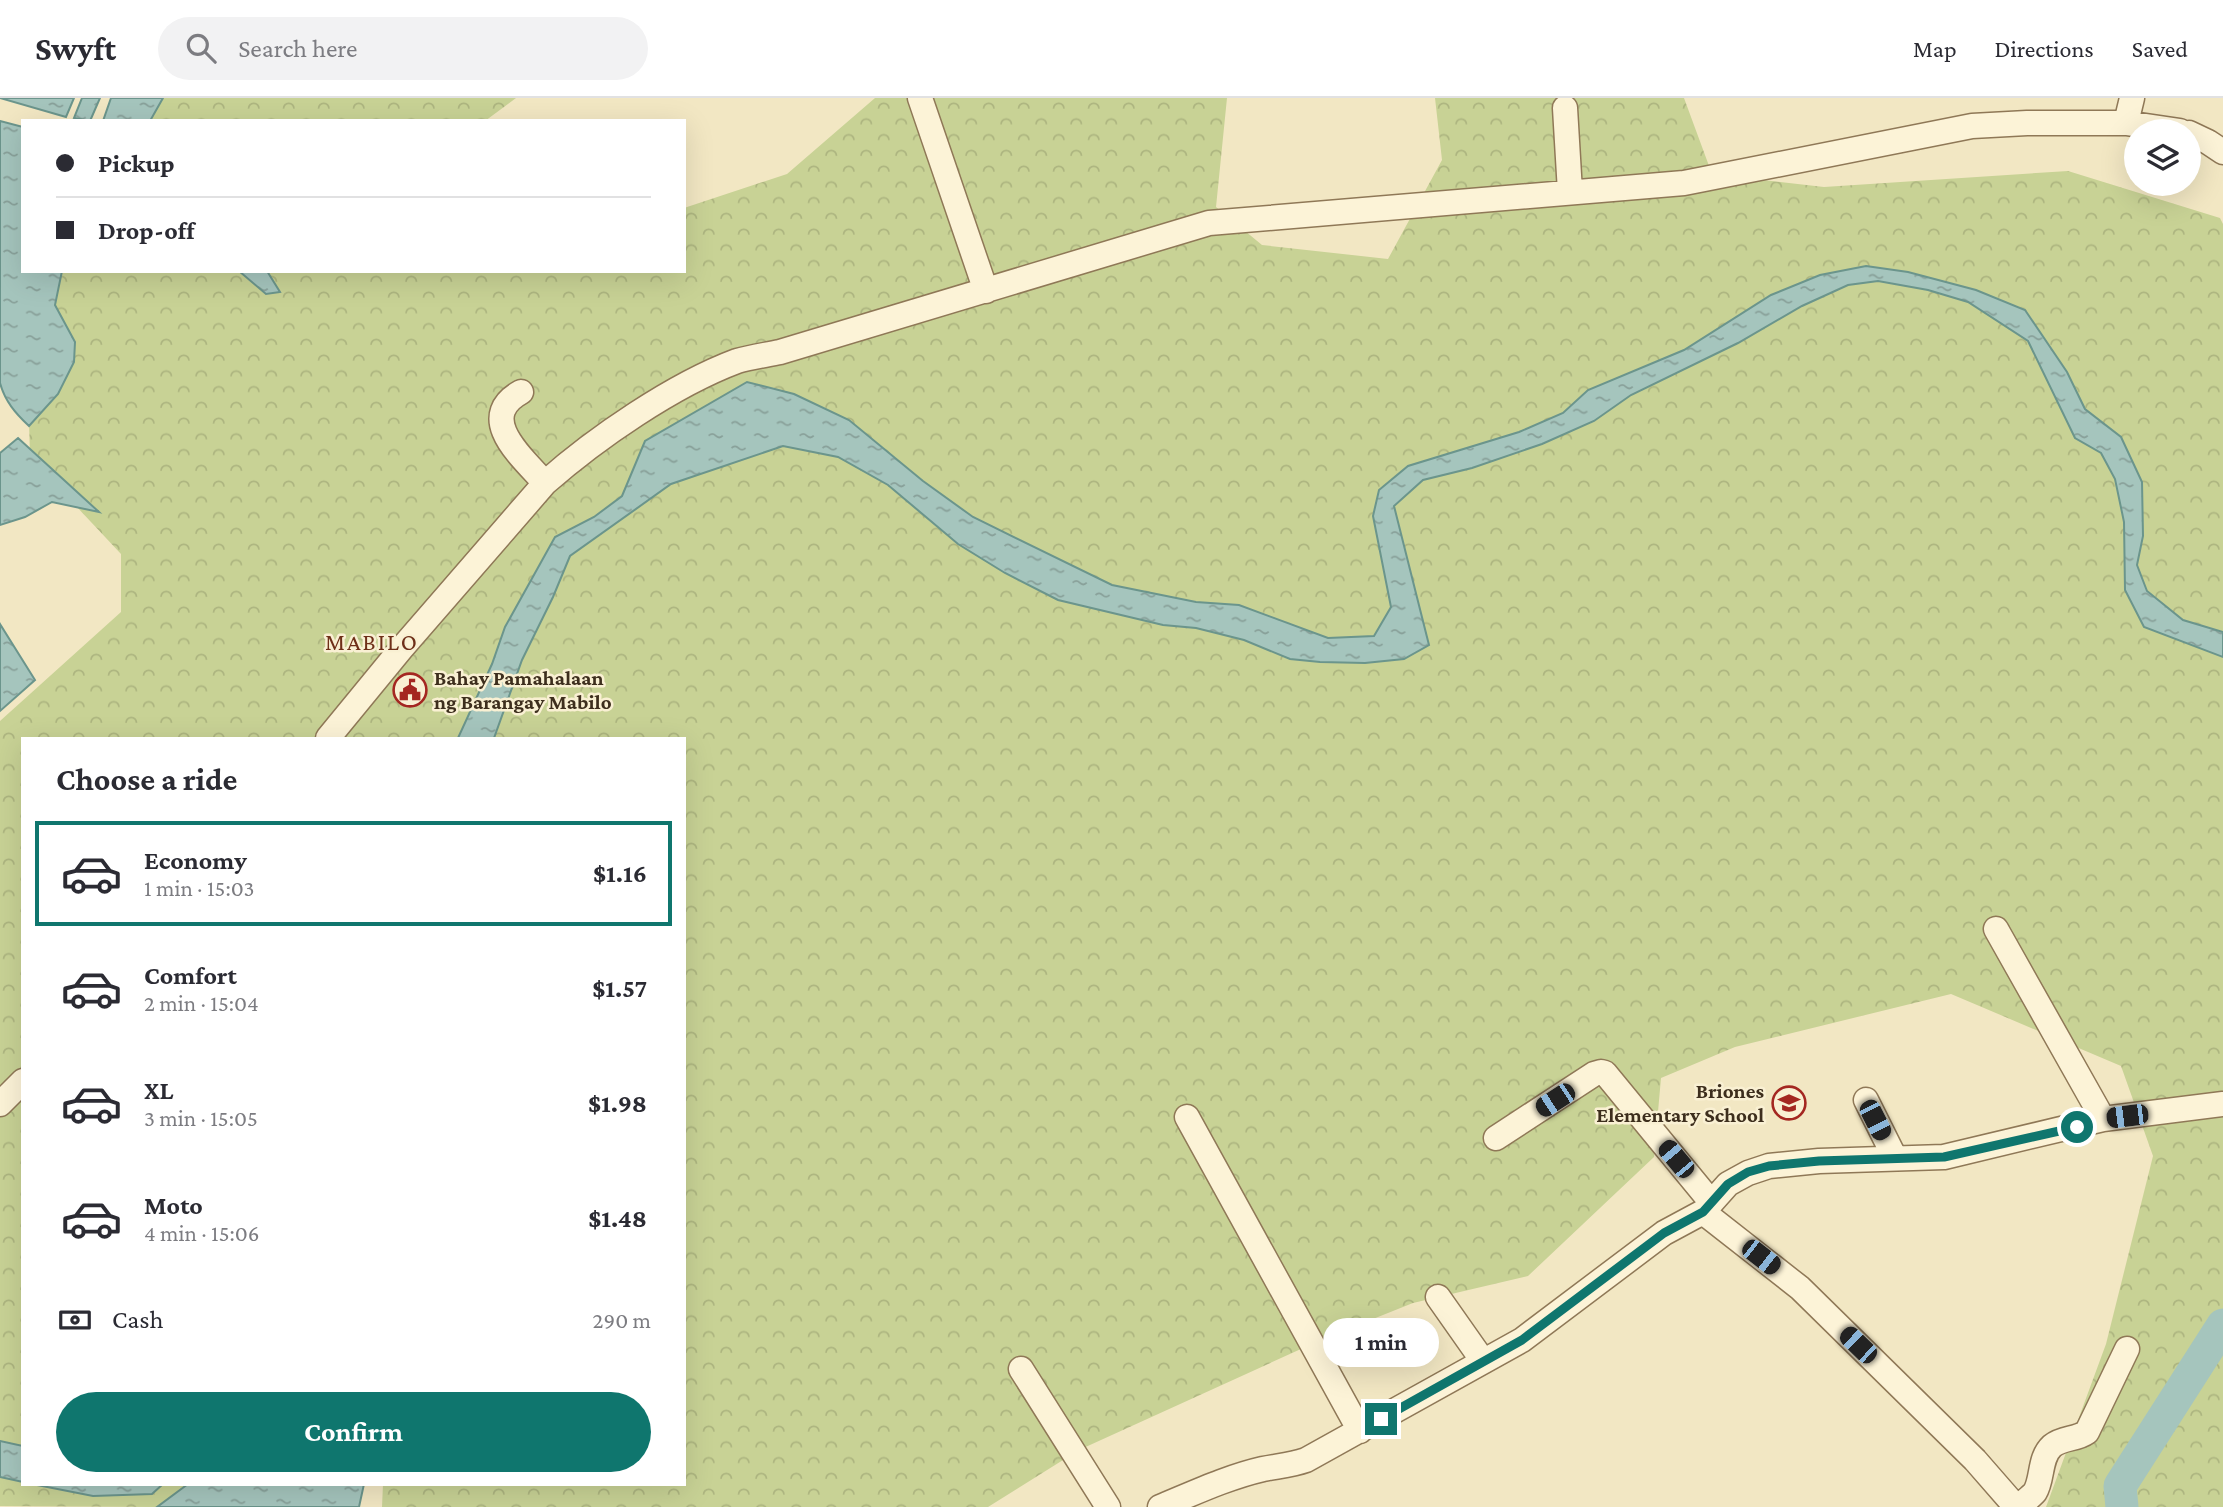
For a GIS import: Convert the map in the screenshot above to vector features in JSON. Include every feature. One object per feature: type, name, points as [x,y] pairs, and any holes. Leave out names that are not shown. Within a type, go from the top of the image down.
[{"type":"street","points":[[920,98],[986,291]]},
{"type":"street","points":[[2127,119],[2132,98]]},
{"type":"street","points":[[1565,108],[1570,192]]},
{"type":"street","points":[[329,737],[545,483],[625,422],[698,378],[740,360],[780,352],[1209,223],[1684,183],[1972,126],[2124,123]]},
{"type":"street","points":[[2201,139],[2223,152]]},
{"type":"street","points":[[521,392],[509,398],[502,413],[501,425],[508,442],[545,483]]},
{"type":"street","points":[[1996,929],[2104,1119]]},
{"type":"street","points":[[1496,1138],[1594,1074],[1605,1073],[1707,1207],[1800,1288],[1975,1460],[2017,1507],[2035,1491],[2050,1447],[2067,1437],[2080,1437],[2087,1432],[2127,1349]]},
{"type":"street","points":[[0,1104],[21,1083]]},
{"type":"street","points":[[1866,1100],[1895,1158]]},
{"type":"street","points":[[1160,1507],[1227,1480],[1306,1460],[1522,1340],[1664,1233],[1707,1207],[1728,1184],[1748,1172],[1769,1166],[1819,1161],[1944,1157],[2104,1119],[2223,1104]]},
{"type":"street","points":[[1187,1117],[1360,1431]]},
{"type":"street","points":[[1438,1297],[1483,1361]]},
{"type":"street","points":[[1021,1369],[1108,1507]]},
{"type":"green space","points":[[157,98],[516,98],[488,119],[150,119]]},
{"type":"green space","points":[[875,98],[1227,98],[1216,207],[1262,245],[1388,259],[1442,160],[1435,98],[1684,98],[1712,174],[1824,187],[2068,171],[2124,188],[2124,196],[2149,196],[2220,218],[2223,224],[2223,1507],[2046,1507],[2106,1344],[2153,1156],[2121,1066],[1951,994],[1735,1047],[1661,1078],[1654,1157],[1528,1276],[1413,1303],[1323,1339],[1079,1450],[988,1507],[382,1507],[383,1486],[686,1486],[686,737],[21,737],[21,1486],[185,1486],[157,1507],[0,1506],[0,721],[121,612],[121,554],[30,457],[26,312],[41,273],[686,273],[686,207],[787,174]]},
{"type":"water","points":[[0,98],[74,98],[66,117]]},
{"type":"water","points":[[82,98],[100,98],[91,119],[74,118]]},
{"type":"water","points":[[111,98],[163,98],[151,119],[104,119]]},
{"type":"water","points":[[0,121],[21,126],[21,273],[62,273],[55,305],[75,342],[74,362],[58,394],[29,426],[11,406],[0,383]]},
{"type":"water","points":[[1866,266],[1908,272],[1976,290],[2025,310],[2067,372],[2085,409],[2121,437],[2142,482],[2143,536],[2137,565],[2147,591],[2183,620],[2223,632],[2223,657],[2144,627],[2125,590],[2124,522],[2115,479],[2101,453],[2075,438],[2028,341],[1968,302],[1928,290],[1878,281],[1848,285],[1802,306],[1738,343],[1631,395],[1594,421],[1542,444],[1472,468],[1423,480],[1394,506],[1429,645],[1404,659],[1365,663],[1290,659],[1244,640],[1196,628],[1163,625],[1058,600],[1005,573],[958,544],[888,485],[838,457],[783,446],[671,484],[570,556],[522,660],[494,737],[458,737],[492,664],[505,627],[555,537],[594,517],[622,496],[645,441],[747,382],[794,394],[849,420],[923,481],[973,517],[1112,585],[1196,602],[1239,605],[1328,638],[1374,636],[1391,607],[1373,516],[1379,490],[1408,466],[1519,432],[1563,413],[1588,390],[1684,350],[1771,295],[1820,275]]},
{"type":"water","points":[[241,273],[268,273],[280,292],[266,294]]},
{"type":"water","points":[[18,438],[99,512],[52,502],[25,517],[0,525],[0,453]]},
{"type":"water","points":[[0,624],[35,680],[0,711]]},
{"type":"water","points":[[0,1441],[21,1446],[21,1482],[0,1477]]},
{"type":"water","points":[[42,1486],[161,1486],[152,1494],[93,1496]]},
{"type":"water","points":[[185,1486],[364,1486],[359,1507],[157,1507]]},
{"type":"waterway","points":[[2122,1507],[2120,1486],[2223,1325]]},
{"type":"place","name":"Bahay Pamahalaan ng Barangay Mabilo","points":[[410,690]]},
{"type":"place","name":"Briones Elementary School","points":[[1789,1103]]},
{"type":"district","name":"MABILO","points":[[372,642]]},
{"type":"route","points":[[1381,1419],[1444,1381],[1522,1340],[1664,1233],[1703,1212],[1728,1184],[1748,1172],[1769,1166],[1819,1161],[1944,1157],[2077,1127]]}]
